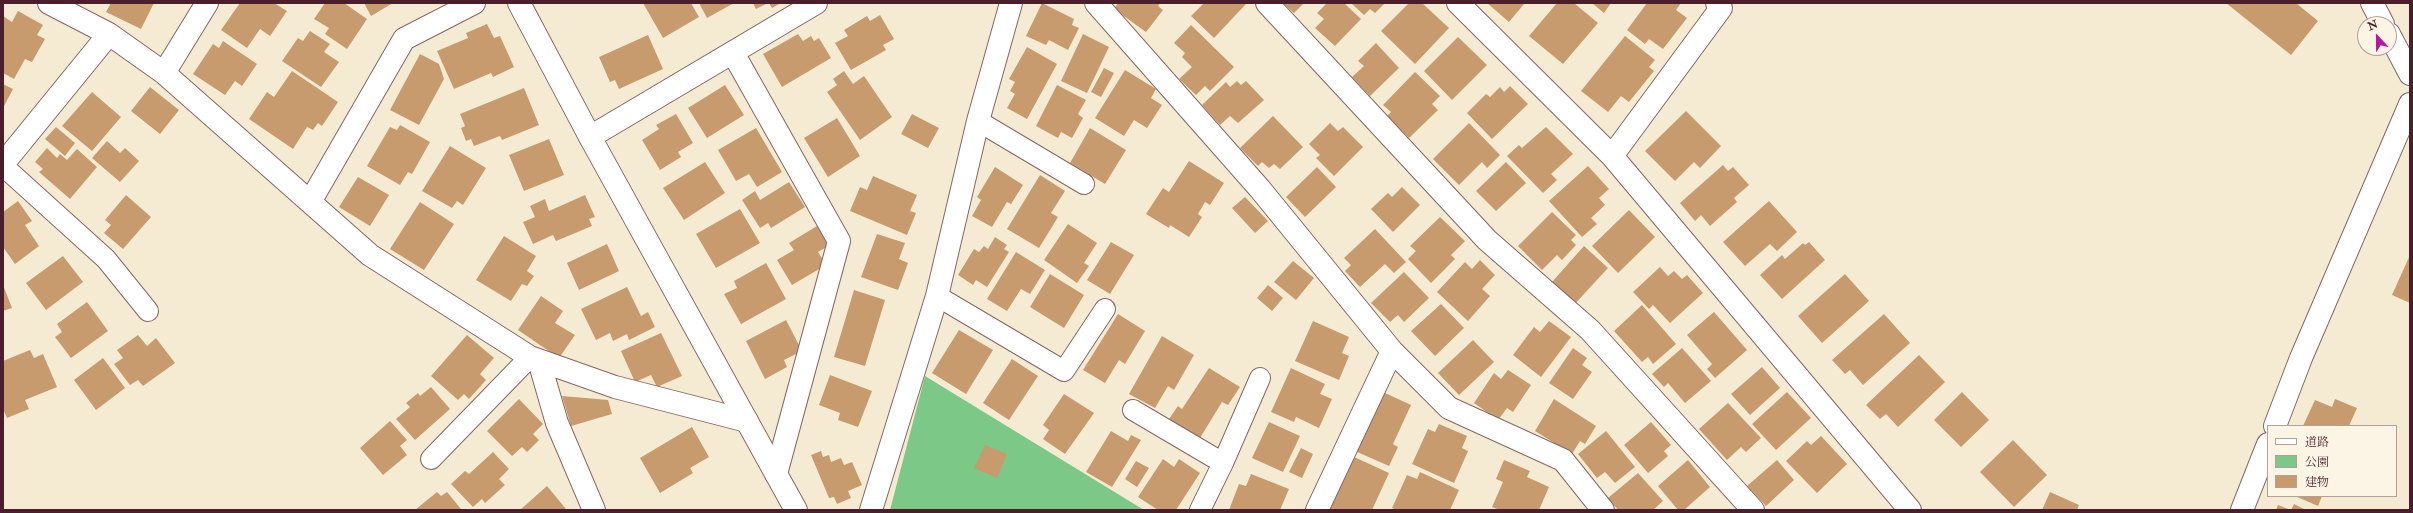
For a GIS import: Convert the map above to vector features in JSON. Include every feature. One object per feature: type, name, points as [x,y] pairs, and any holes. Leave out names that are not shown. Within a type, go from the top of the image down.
[{"type":"street","points":[[49,3],[109,34],[164,72],[370,256],[534,359],[615,387],[747,421]]},
{"type":"street","points":[[164,72],[207,3]]},
{"type":"street","points":[[310,202],[404,39],[474,3]]},
{"type":"street","points":[[519,3],[590,137],[796,510]]},
{"type":"street","points":[[590,137],[816,3]]},
{"type":"street","points":[[871,510],[937,296],[978,121],[1011,3]]},
{"type":"street","points":[[1096,3],[1260,189],[1392,351],[1449,408],[1563,460],[1603,510]]},
{"type":"street","points":[[1267,3],[1487,240],[1590,330],[1753,510]]},
{"type":"street","points":[[1458,3],[1612,156],[1910,510]]},
{"type":"street","points":[[1612,156],[1721,8],[1718,3]]},
{"type":"street","points":[[2372,3],[2379,16]]},
{"type":"street","points":[[3,165],[109,34]]},
{"type":"street","points":[[2397,49],[2410,74]]},
{"type":"street","points":[[733,53],[839,241],[776,474]]},
{"type":"street","points":[[2275,425],[2301,358],[2410,104]]},
{"type":"street","points":[[1317,510],[1392,351]]},
{"type":"street","points":[[534,359],[557,423],[594,510]]},
{"type":"street","points":[[2242,510],[2267,447]]},
{"type":"lane","points":[[978,121],[1084,184]]},
{"type":"lane","points":[[3,165],[106,259],[148,311]]},
{"type":"lane","points":[[937,296],[1064,371],[1105,309]]},
{"type":"lane","points":[[431,459],[534,359]]},
{"type":"lane","points":[[1200,510],[1260,378]]},
{"type":"lane","points":[[1133,410],[1222,463]]},
{"type":"green space","points":[[925,376],[1144,510],[890,510]]},
{"type":"building","points":[[111,3],[154,3],[141,29],[106,12]]},
{"type":"building","points":[[240,3],[274,3],[287,11],[270,36],[260,29],[247,48],[221,30]]},
{"type":"building","points":[[325,3],[344,3],[367,19],[347,49],[325,34],[329,28],[314,19]]},
{"type":"building","points":[[364,3],[393,3],[371,16]]},
{"type":"building","points":[[643,3],[691,3],[699,17],[663,38]]},
{"type":"building","points":[[699,3],[734,3],[707,18]]},
{"type":"building","points":[[753,3],[768,3],[756,9]]},
{"type":"building","points":[[769,3],[781,3],[772,8]]},
{"type":"building","points":[[1042,3],[1074,19],[1072,25],[1079,28],[1068,50],[1049,40],[1046,45],[1026,36]]},
{"type":"building","points":[[1118,3],[1160,3],[1158,6],[1163,10],[1146,32],[1114,9]]},
{"type":"building","points":[[1204,3],[1246,4],[1214,38],[1191,16]]},
{"type":"building","points":[[1283,3],[1304,3],[1294,13]]},
{"type":"building","points":[[1327,3],[1344,3],[1361,19],[1335,46],[1315,28],[1324,19],[1317,13]]},
{"type":"building","points":[[1351,3],[1385,3],[1375,13],[1370,9],[1364,15]]},
{"type":"building","points":[[1409,3],[1422,3],[1449,28],[1415,64],[1381,31]]},
{"type":"building","points":[[1487,3],[1523,3],[1524,4],[1509,22]]},
{"type":"building","points":[[1557,3],[1574,3],[1598,23],[1563,64],[1529,36]]},
{"type":"building","points":[[1592,3],[1611,3],[1604,13]]},
{"type":"building","points":[[1647,3],[1681,3],[1676,10],[1687,18],[1663,49],[1649,39],[1645,44],[1627,30]]},
{"type":"building","points":[[2226,3],[2296,3],[2318,21],[2291,55]]},
{"type":"building","points":[[18,11],[43,25],[37,35],[45,39],[32,62],[25,59],[14,79],[3,73],[3,16],[12,22]]},
{"type":"building","points":[[880,15],[894,39],[883,45],[886,50],[851,70],[835,43],[848,36],[844,30],[867,16],[870,21]]},
{"type":"building","points":[[487,24],[494,38],[500,36],[514,67],[493,77],[491,73],[454,89],[437,51],[468,38],[466,33]]},
{"type":"building","points":[[1191,25],[1234,67],[1210,91],[1205,86],[1196,95],[1179,79],[1192,67],[1182,57],[1185,53],[1174,43]]},
{"type":"building","points":[[310,31],[330,44],[324,52],[339,62],[321,87],[282,61],[298,38],[303,41]]},
{"type":"building","points":[[798,34],[803,41],[811,36],[814,41],[819,38],[831,58],[782,87],[763,54]]},
{"type":"building","points":[[1083,34],[1109,47],[1087,93],[1061,81]]},
{"type":"building","points":[[648,35],[663,69],[619,89],[615,80],[610,82],[599,57]]},
{"type":"building","points":[[1625,36],[1655,60],[1649,67],[1654,71],[1629,102],[1621,96],[1608,112],[1581,91]]},
{"type":"building","points":[[1458,37],[1487,65],[1452,100],[1424,71]]},
{"type":"building","points":[[223,41],[257,64],[242,86],[235,81],[225,95],[193,74],[213,44],[219,48]]},
{"type":"building","points":[[1376,43],[1399,68],[1370,96],[1352,77],[1364,66],[1358,61]]},
{"type":"building","points":[[1027,47],[1057,64],[1027,119],[1007,108],[1015,94],[1010,91],[1015,82],[1009,79]]},
{"type":"building","points":[[420,54],[439,64],[444,79],[419,125],[390,110]]},
{"type":"building","points":[[1104,68],[1114,73],[1101,97],[1091,92]]},
{"type":"building","points":[[1125,70],[1156,89],[1151,98],[1162,105],[1147,128],[1134,120],[1124,136],[1095,118]]},
{"type":"building","points":[[292,71],[338,102],[322,126],[318,123],[313,130],[307,127],[293,149],[249,119],[267,92],[274,97]]},
{"type":"building","points":[[844,71],[853,84],[864,76],[892,117],[860,140],[827,92],[837,85],[833,79]]},
{"type":"building","points":[[1415,72],[1440,96],[1432,104],[1438,110],[1409,138],[1387,116],[1391,112],[1383,105]]},
{"type":"building","points":[[1237,81],[1241,85],[1246,81],[1264,100],[1238,123],[1230,116],[1220,125],[1202,105],[1226,82],[1230,87]]},
{"type":"building","points":[[3,84],[13,89],[3,108]]},
{"type":"building","points":[[725,85],[744,115],[707,138],[688,108]]},
{"type":"building","points":[[1057,85],[1086,100],[1078,114],[1083,118],[1072,138],[1061,132],[1058,138],[1036,126]]},
{"type":"building","points":[[1510,86],[1528,104],[1492,139],[1467,113],[1486,94],[1490,97],[1500,87],[1504,92]]},
{"type":"building","points":[[150,87],[179,110],[160,134],[131,111]]},
{"type":"building","points":[[524,88],[539,125],[502,140],[500,136],[474,146],[471,139],[466,141],[461,128],[465,126],[460,114]]},
{"type":"building","points":[[92,92],[121,117],[92,151],[62,126]]},
{"type":"building","points":[[1686,111],[1721,146],[1700,168],[1694,162],[1675,181],[1645,151]]},
{"type":"building","points":[[676,114],[693,143],[678,152],[681,157],[660,170],[642,140],[659,129],[656,125]]},
{"type":"building","points":[[912,114],[939,128],[928,148],[901,134]]},
{"type":"building","points":[[1273,116],[1303,147],[1280,169],[1274,164],[1269,168],[1262,162],[1258,166],[1240,148]]},
{"type":"building","points":[[837,118],[860,156],[828,177],[804,138]]},
{"type":"building","points":[[1330,123],[1338,131],[1343,127],[1363,147],[1334,176],[1316,158],[1320,155],[1309,144]]},
{"type":"building","points":[[1469,123],[1500,155],[1487,168],[1482,162],[1459,185],[1433,159]]},
{"type":"building","points":[[400,125],[430,142],[412,174],[408,172],[400,185],[367,166],[390,127],[397,130]]},
{"type":"building","points":[[56,127],[75,143],[65,156],[45,139]]},
{"type":"building","points":[[1546,127],[1573,154],[1551,174],[1557,180],[1543,193],[1507,156],[1519,145],[1522,148]]},
{"type":"building","points":[[756,128],[782,172],[757,187],[749,174],[736,181],[718,150]]},
{"type":"building","points":[[1090,128],[1126,150],[1105,184],[1070,163]]},
{"type":"building","points":[[549,139],[564,175],[524,191],[509,155]]},
{"type":"building","points":[[107,141],[120,153],[125,148],[139,161],[120,182],[92,158]]},
{"type":"building","points":[[450,146],[486,168],[463,205],[457,201],[452,208],[422,191]]},
{"type":"building","points":[[47,148],[57,158],[60,154],[67,160],[77,149],[97,167],[70,199],[39,172],[43,169],[35,162]]},
{"type":"building","points":[[1189,161],[1224,183],[1210,205],[1205,202],[1198,214],[1202,217],[1189,237],[1170,225],[1169,228],[1146,214],[1163,188],[1169,192]]},
{"type":"building","points":[[705,162],[725,193],[684,220],[663,188]]},
{"type":"building","points":[[1506,162],[1526,183],[1496,211],[1476,191]]},
{"type":"building","points":[[1723,165],[1728,171],[1733,167],[1749,185],[1734,198],[1737,202],[1710,226],[1701,215],[1695,221],[1680,203]]},
{"type":"building","points":[[1588,166],[1609,189],[1599,198],[1605,205],[1591,218],[1597,224],[1582,237],[1549,201]]},
{"type":"building","points":[[995,167],[1023,185],[1011,204],[1007,202],[992,227],[972,216],[981,200],[977,197]]},
{"type":"building","points":[[1317,167],[1336,187],[1305,217],[1286,197]]},
{"type":"building","points":[[1040,175],[1065,191],[1051,213],[1058,217],[1039,248],[1007,229]]},
{"type":"building","points":[[873,176],[917,195],[910,211],[916,213],[907,235],[850,211],[860,187],[867,190]]},
{"type":"building","points":[[358,177],[389,195],[370,226],[339,207]]},
{"type":"building","points":[[789,182],[805,207],[771,228],[768,223],[760,228],[742,200],[755,191],[760,200]]},
{"type":"building","points":[[1402,187],[1420,205],[1393,232],[1371,209],[1388,193],[1392,197]]},
{"type":"building","points":[[126,195],[151,217],[123,249],[104,233],[111,225],[105,220]]},
{"type":"building","points":[[585,195],[595,217],[589,219],[592,226],[556,241],[553,235],[533,244],[523,222],[535,217],[530,206],[545,199],[549,211]]},
{"type":"building","points":[[1245,197],[1268,221],[1255,233],[1232,208]]},
{"type":"building","points":[[18,201],[32,221],[25,225],[39,246],[15,264],[3,247],[3,212]]},
{"type":"building","points":[[1769,201],[1797,232],[1777,251],[1770,244],[1745,266],[1723,242]]},
{"type":"building","points":[[420,202],[454,224],[424,270],[390,249]]},
{"type":"building","points":[[740,209],[760,243],[716,268],[696,234]]},
{"type":"building","points":[[1629,210],[1655,237],[1618,273],[1592,246]]},
{"type":"building","points":[[1552,212],[1576,235],[1571,240],[1576,245],[1562,260],[1557,255],[1542,270],[1518,246]]},
{"type":"building","points":[[1440,217],[1465,241],[1451,255],[1455,259],[1431,283],[1408,259],[1416,251],[1410,246]]},
{"type":"building","points":[[1068,224],[1097,243],[1084,263],[1089,266],[1077,283],[1044,260]]},
{"type":"building","points":[[817,226],[830,245],[818,252],[826,265],[792,285],[777,260],[794,250],[789,243]]},
{"type":"building","points":[[1375,229],[1406,262],[1394,273],[1385,264],[1360,287],[1345,271],[1351,265],[1344,258]]},
{"type":"building","points":[[877,234],[905,243],[899,259],[908,263],[898,290],[861,277]]},
{"type":"building","points":[[504,236],[536,256],[527,271],[534,276],[527,286],[522,284],[511,301],[476,280]]},
{"type":"building","points":[[995,237],[1007,245],[1004,249],[1009,252],[987,287],[976,280],[973,285],[958,275],[974,249],[979,252],[984,246],[988,249]]},
{"type":"building","points":[[1111,242],[1134,255],[1110,294],[1087,280]]},
{"type":"building","points":[[1809,242],[1825,260],[1782,299],[1760,275],[1782,255],[1785,259],[1803,243],[1805,245]]},
{"type":"building","points":[[607,244],[619,271],[579,290],[567,263]]},
{"type":"building","points":[[1584,246],[1608,268],[1572,307],[1557,294],[1561,290],[1552,282]]},
{"type":"building","points":[[1016,252],[1045,270],[1030,294],[1021,289],[1007,311],[987,299]]},
{"type":"building","points":[[2410,255],[2410,303],[2392,295]]},
{"type":"building","points":[[63,256],[83,282],[46,310],[26,283]]},
{"type":"building","points":[[1480,260],[1495,275],[1482,289],[1490,296],[1468,321],[1437,292],[1465,262],[1472,269]]},
{"type":"building","points":[[1293,261],[1314,278],[1296,300],[1274,282]]},
{"type":"building","points":[[766,263],[786,299],[741,324],[724,294],[737,288],[734,281]]},
{"type":"building","points":[[1660,267],[1668,276],[1674,271],[1682,279],[1687,275],[1703,293],[1670,323],[1653,305],[1649,309],[1633,292]]},
{"type":"building","points":[[1404,272],[1429,298],[1404,322],[1398,315],[1390,322],[1371,303]]},
{"type":"building","points":[[1050,274],[1084,295],[1064,328],[1030,307]]},
{"type":"building","points":[[1845,274],[1869,301],[1822,343],[1798,316]]},
{"type":"building","points":[[3,285],[12,308],[3,311]]},
{"type":"building","points":[[1268,285],[1283,298],[1272,311],[1257,298]]},
{"type":"building","points":[[627,287],[641,316],[648,312],[655,327],[629,340],[627,334],[613,341],[610,333],[596,340],[581,309]]},
{"type":"building","points":[[854,290],[885,300],[865,366],[834,357]]},
{"type":"building","points":[[541,296],[563,311],[555,323],[575,335],[559,358],[518,330]]},
{"type":"building","points":[[87,302],[108,331],[71,358],[55,337],[62,332],[57,324]]},
{"type":"building","points":[[1441,304],[1464,328],[1435,356],[1411,331]]},
{"type":"building","points":[[1642,305],[1676,344],[1653,364],[1648,357],[1642,362],[1614,331]]},
{"type":"building","points":[[1714,312],[1747,350],[1715,378],[1707,369],[1712,364],[1687,335]]},
{"type":"building","points":[[1118,314],[1145,331],[1125,364],[1119,360],[1105,383],[1083,370]]},
{"type":"building","points":[[1884,314],[1910,343],[1863,385],[1850,370],[1845,374],[1832,360]]},
{"type":"building","points":[[786,320],[802,351],[784,360],[787,367],[765,379],[746,341]]},
{"type":"building","points":[[1313,321],[1349,337],[1342,353],[1349,356],[1339,380],[1295,361]]},
{"type":"building","points":[[1549,321],[1571,337],[1541,377],[1513,355],[1534,327],[1540,332]]},
{"type":"building","points":[[959,330],[993,350],[966,394],[932,373]]},
{"type":"building","points":[[661,333],[682,376],[657,387],[651,375],[635,382],[621,351]]},
{"type":"building","points":[[138,335],[147,346],[156,338],[175,363],[143,386],[138,380],[130,385],[114,364],[123,358],[117,350]]},
{"type":"building","points":[[467,335],[494,358],[480,374],[486,380],[469,399],[464,394],[458,400],[431,376]]},
{"type":"building","points":[[1162,336],[1194,355],[1174,390],[1168,386],[1155,408],[1129,394]]},
{"type":"building","points":[[1473,340],[1494,362],[1459,395],[1438,373]]},
{"type":"building","points":[[1573,348],[1587,358],[1582,365],[1592,372],[1573,399],[1549,383]]},
{"type":"building","points":[[1682,348],[1711,381],[1685,403],[1668,383],[1664,387],[1652,374]]},
{"type":"building","points":[[30,350],[34,358],[43,354],[57,387],[25,400],[29,409],[7,418],[3,409],[3,361]]},
{"type":"building","points":[[1919,355],[1945,382],[1898,427],[1886,414],[1880,419],[1866,405]]},
{"type":"building","points":[[103,358],[125,388],[96,410],[74,380]]},
{"type":"building","points":[[1012,359],[1038,376],[1009,420],[983,403]]},
{"type":"building","points":[[1762,367],[1780,388],[1750,415],[1731,394]]},
{"type":"building","points":[[1209,368],[1240,387],[1228,405],[1222,402],[1200,438],[1169,419],[1178,406],[1182,409]]},
{"type":"building","points":[[1291,368],[1325,384],[1320,394],[1332,399],[1319,428],[1296,417],[1294,422],[1271,412]]},
{"type":"building","points":[[1508,370],[1531,385],[1513,412],[1507,408],[1498,420],[1474,403],[1494,373],[1501,379]]},
{"type":"building","points":[[830,375],[872,391],[858,427],[838,420],[840,413],[819,405]]},
{"type":"building","points":[[431,387],[450,409],[415,440],[396,419],[410,407],[406,403],[418,393],[420,396]]},
{"type":"building","points":[[1383,392],[1411,405],[1393,444],[1398,447],[1389,466],[1355,451]]},
{"type":"building","points":[[1787,392],[1811,418],[1776,450],[1752,424]]},
{"type":"building","points":[[1962,392],[1989,420],[1961,447],[1934,420]]},
{"type":"building","points":[[1064,394],[1094,413],[1065,454],[1043,439],[1049,430],[1043,425]]},
{"type":"building","points":[[562,396],[608,400],[612,414],[571,426]]},
{"type":"building","points":[[519,399],[543,424],[533,434],[539,440],[527,452],[522,447],[512,456],[487,431]]},
{"type":"building","points":[[1554,399],[1596,426],[1585,444],[1580,441],[1572,454],[1535,431]]},
{"type":"building","points":[[2335,399],[2357,408],[2349,425],[2303,425],[2315,400],[2332,407]]},
{"type":"building","points":[[1728,403],[1761,438],[1746,452],[1741,447],[1727,460],[1699,429]]},
{"type":"building","points":[[390,421],[407,440],[400,446],[407,455],[383,475],[360,448]]},
{"type":"building","points":[[1269,422],[1300,436],[1283,472],[1252,458]]},
{"type":"building","points":[[1651,422],[1671,445],[1664,451],[1668,456],[1648,473],[1624,445]]},
{"type":"building","points":[[1439,424],[1467,436],[1462,448],[1468,451],[1454,483],[1412,464],[1428,429],[1435,432]]},
{"type":"building","points":[[692,427],[709,457],[690,468],[693,473],[660,493],[640,458]]},
{"type":"building","points":[[1111,431],[1128,441],[1131,435],[1141,440],[1112,487],[1086,472]]},
{"type":"building","points":[[1606,431],[1635,467],[1615,483],[1605,472],[1597,478],[1578,454]]},
{"type":"building","points":[[1821,436],[1847,464],[1817,493],[1786,461],[1807,441],[1811,445]]},
{"type":"building","points":[[2013,440],[2047,475],[2014,507],[1980,472]]},
{"type":"building","points":[[985,445],[1007,454],[997,478],[974,468]]},
{"type":"building","points":[[1301,448],[1313,454],[1302,478],[1289,472]]},
{"type":"building","points":[[821,451],[823,457],[829,455],[831,462],[841,458],[844,465],[852,462],[862,485],[848,491],[851,498],[837,504],[834,497],[829,498],[811,455]]},
{"type":"building","points":[[493,452],[509,469],[499,479],[505,485],[485,503],[482,499],[473,507],[451,484],[465,471],[469,474]]},
{"type":"building","points":[[1352,456],[1389,473],[1372,510],[1334,510],[1329,508]]},
{"type":"building","points":[[1163,459],[1174,467],[1179,459],[1200,473],[1176,510],[1158,510],[1138,497]]},
{"type":"building","points":[[1504,460],[1530,471],[1527,477],[1549,487],[1539,510],[1500,510],[1492,507],[1503,482],[1496,479]]},
{"type":"building","points":[[1688,460],[1710,487],[1684,510],[1678,510],[1658,486]]},
{"type":"building","points":[[1777,460],[1794,480],[1766,506],[1747,486]]},
{"type":"building","points":[[1136,461],[1149,468],[1137,487],[1125,479]]},
{"type":"building","points":[[1420,472],[1459,490],[1450,510],[1396,510],[1392,508],[1407,475],[1417,479]]},
{"type":"building","points":[[1638,473],[1663,501],[1653,510],[1618,510],[1608,498]]},
{"type":"building","points":[[1251,474],[1289,489],[1280,510],[1229,510],[1239,484],[1246,486]]},
{"type":"building","points":[[547,486],[566,509],[520,510]]},
{"type":"building","points":[[437,492],[441,496],[447,492],[461,509],[415,510]]},
{"type":"building","points":[[2050,492],[2079,505],[2077,510],[2042,510]]},
{"type":"building","points":[[2297,497],[2322,497],[2318,506]]},
{"type":"building","points":[[2294,504],[2306,510],[2291,510]]},
{"type":"building","points":[[2278,505],[2291,510],[2276,510]]}]
